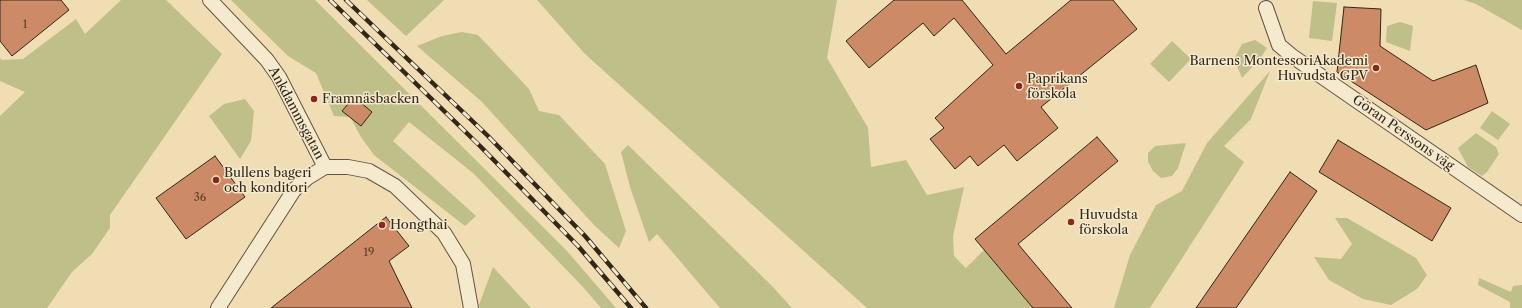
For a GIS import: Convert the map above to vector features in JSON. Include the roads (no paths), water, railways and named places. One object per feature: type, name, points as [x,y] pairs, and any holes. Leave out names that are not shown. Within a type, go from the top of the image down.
[{"type":"street","name":"Ankdammsgatan","points":[[210,0],[267,60],[279,77],[325,167],[308,178],[294,190],[218,308]]},
{"type":"street","name":"Göran Perssons väg","points":[[1266,8],[1279,45],[1292,56],[1522,215]]},
{"type":"street","points":[[325,167],[348,167],[369,171],[396,186],[444,233],[463,264],[471,308]]},
{"type":"railway","points":[[330,0],[480,146],[578,246],[631,308]]},
{"type":"railway","points":[[346,0],[488,136],[585,236],[646,308]]},
{"type":"place","name":"Barnens MontessoriAkademi Huvudsta GPV","points":[[1376,68]]},
{"type":"place","name":"Paprikans förskola","points":[[1019,86]]},
{"type":"place","name":"Framnäsbacken","points":[[314,99]]},
{"type":"place","name":"Bullens bageri och konditori","points":[[216,180]]},
{"type":"place","name":"Huvudsta förskola","points":[[1071,222]]},
{"type":"place","name":"Hongthai","points":[[382,225]]}]
